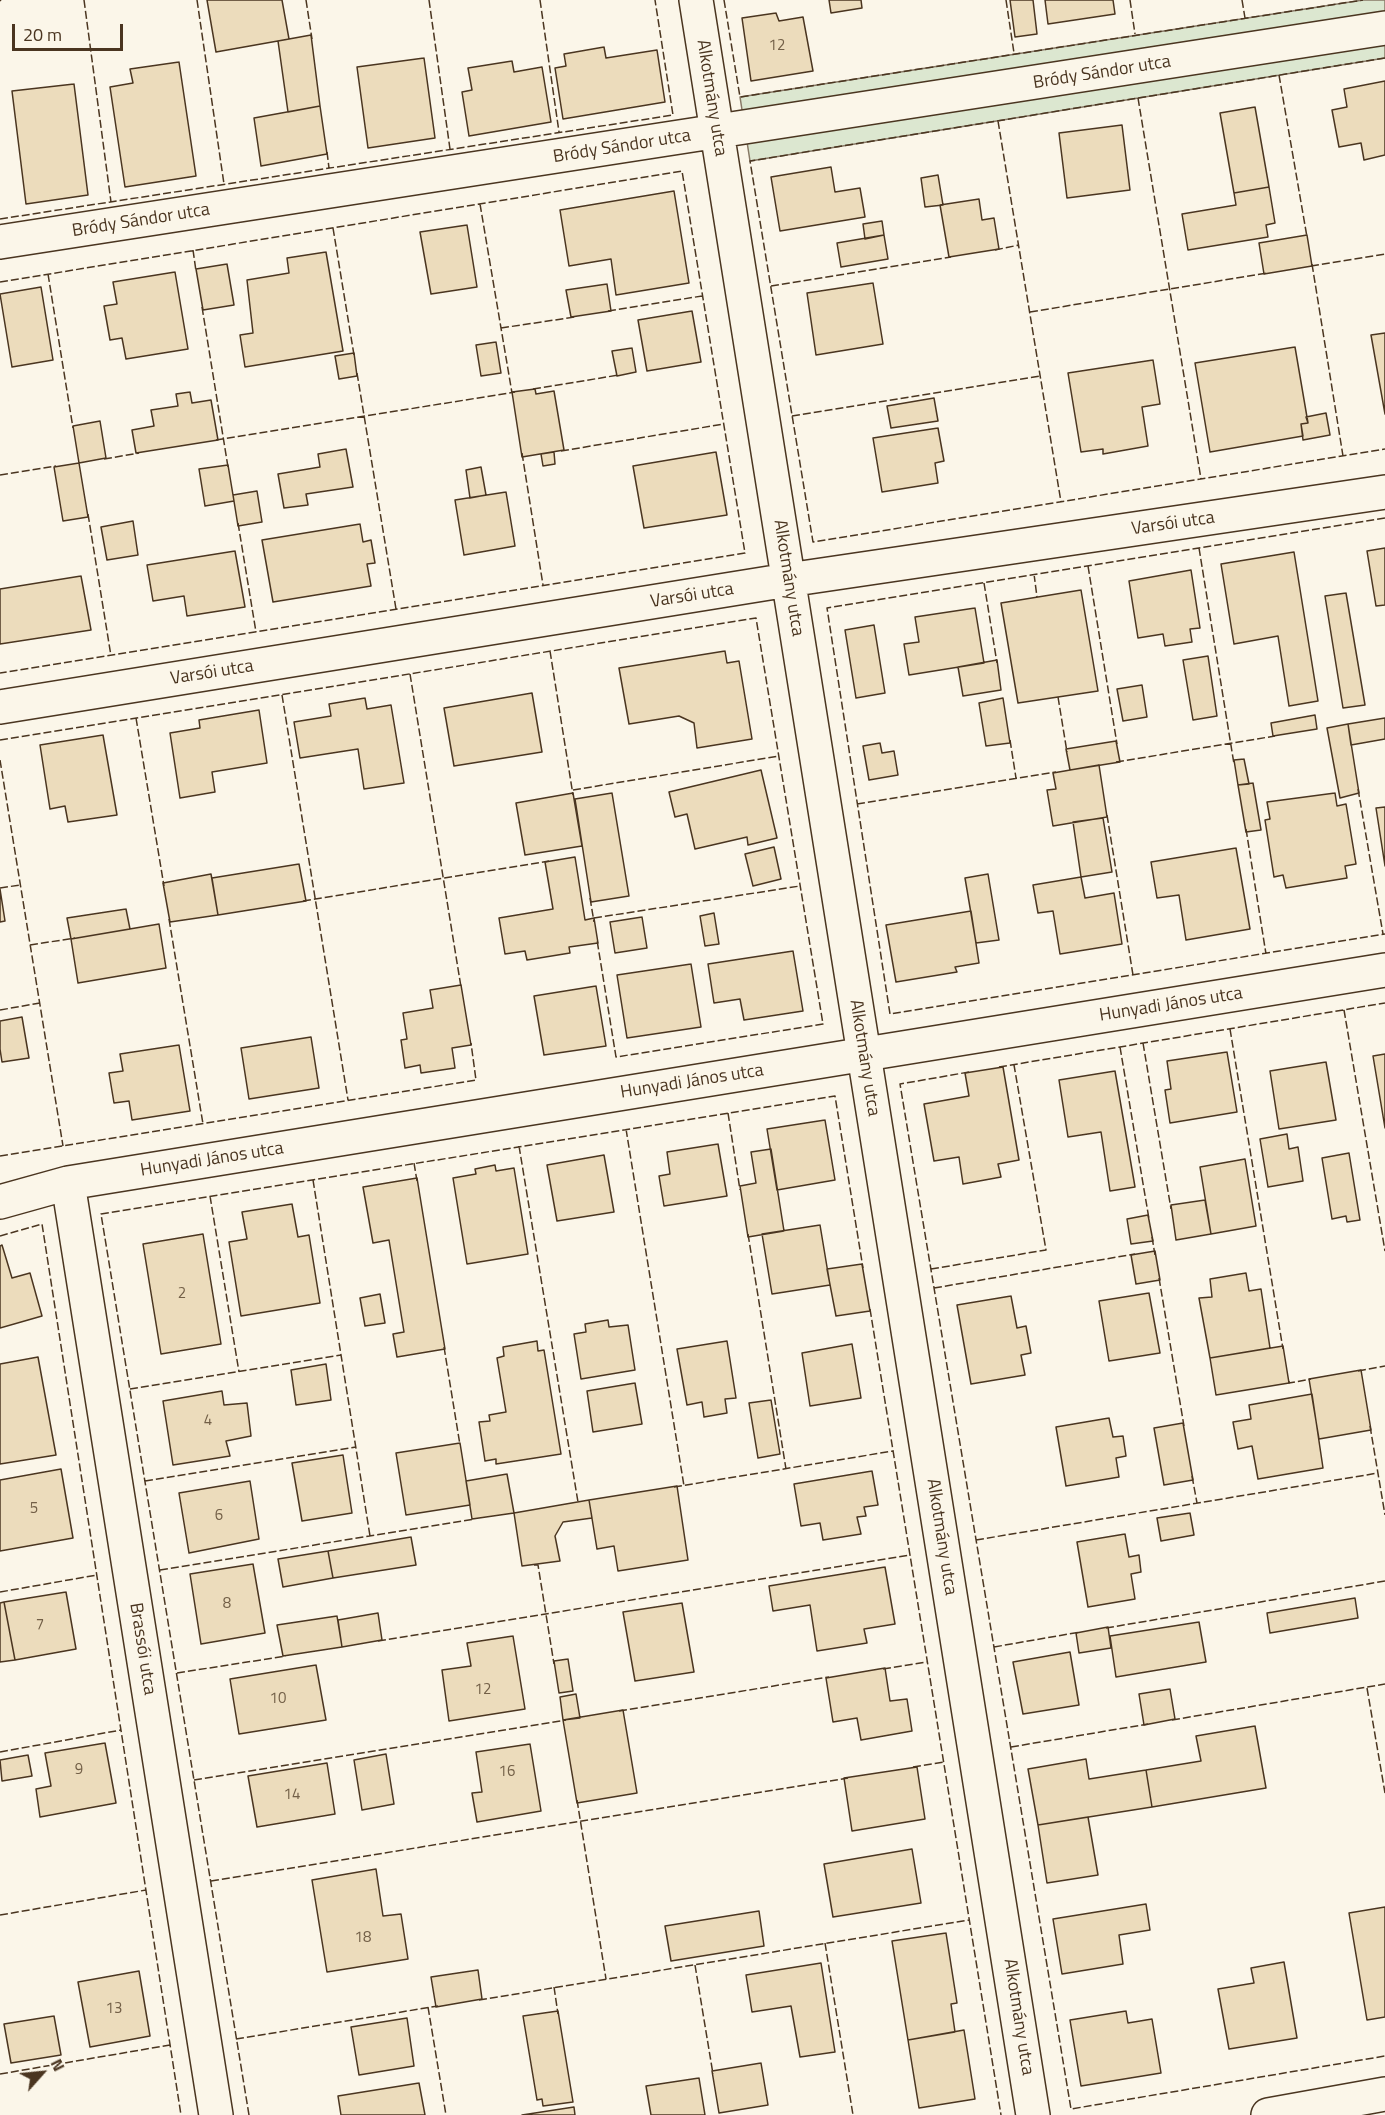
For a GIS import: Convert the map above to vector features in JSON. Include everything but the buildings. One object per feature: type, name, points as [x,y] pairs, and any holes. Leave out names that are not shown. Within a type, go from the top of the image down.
[{"type":"street","name":"Alkotmány utca","points":[[696,0],[1033,2115]]},
{"type":"street","name":"Bródy Sándor utca","points":[[0,242],[1385,28]]},
{"type":"street","name":"Varsói utca","points":[[0,706],[788,580],[1385,492]]},
{"type":"street","name":"Hunyadi János utca","points":[[0,1202],[68,1183],[1385,970]]},
{"type":"street","name":"Brassói utca","points":[[68,1183],[216,2115]]},
{"type":"street","points":[[1268,2115],[1385,2094]]},
{"type":"green space","points":[[1363,0],[1385,0],[1385,58],[750,161],[740,97]]},
{"type":"fence","points":[[84,0],[111,202]]},
{"type":"fence","points":[[197,0],[224,184]]},
{"type":"fence","points":[[306,0],[312,39]]},
{"type":"fence","points":[[429,0],[450,149]]},
{"type":"fence","points":[[540,0],[559,132]]},
{"type":"fence","points":[[0,219],[673,115],[655,0]]},
{"type":"fence","points":[[724,0],[740,97],[1363,0]]},
{"type":"fence","points":[[1006,0],[1014,53]]},
{"type":"fence","points":[[1130,0],[1135,34]]},
{"type":"fence","points":[[1242,0],[1245,18]]},
{"type":"fence","points":[[1385,58],[750,161],[813,542],[1385,449]]},
{"type":"fence","points":[[1279,75],[1307,237]]},
{"type":"fence","points":[[1138,98],[1201,479]]},
{"type":"fence","points":[[998,121],[1061,502]]},
{"type":"fence","points":[[327,152],[329,168]]},
{"type":"fence","points":[[0,282],[682,171],[745,553],[0,673]]},
{"type":"fence","points":[[480,204],[512,393]]},
{"type":"fence","points":[[333,228],[354,355]]},
{"type":"fence","points":[[995,250],[1019,245]]},
{"type":"fence","points":[[193,250],[196,271]]},
{"type":"fence","points":[[1311,266],[1385,254]]},
{"type":"fence","points":[[771,286],[951,257]]},
{"type":"fence","points":[[1312,264],[1343,456]]},
{"type":"fence","points":[[1030,312],[1267,273]]},
{"type":"fence","points":[[48,274],[73,428]]},
{"type":"fence","points":[[608,311],[702,296]]},
{"type":"fence","points":[[202,307],[228,467]]},
{"type":"fence","points":[[501,328],[575,317]]},
{"type":"fence","points":[[357,373],[396,609]]},
{"type":"fence","points":[[533,389],[619,375]]},
{"type":"fence","points":[[792,416],[1040,376]]},
{"type":"fence","points":[[216,440],[515,392]]},
{"type":"fence","points":[[561,451],[724,424]]},
{"type":"fence","points":[[104,459],[139,453]]},
{"type":"fence","points":[[522,453],[543,585]]},
{"type":"fence","points":[[0,475],[56,466]]},
{"type":"fence","points":[[88,514],[111,656]]},
{"type":"fence","points":[[1385,518],[827,608],[890,1014],[1385,934]]},
{"type":"fence","points":[[238,523],[256,632]]},
{"type":"fence","points":[[1199,548],[1234,764]]},
{"type":"fence","points":[[1088,566],[1117,744]]},
{"type":"fence","points":[[1034,574],[1037,597]]},
{"type":"fence","points":[[984,583],[997,663]]},
{"type":"fence","points":[[0,740],[756,618],[823,1024],[616,1057],[597,940]]},
{"type":"fence","points":[[550,651],[573,795]]},
{"type":"fence","points":[[410,674],[461,987]]},
{"type":"fence","points":[[282,695],[348,1100]]},
{"type":"fence","points":[[1058,697],[1067,752]]},
{"type":"fence","points":[[136,718],[164,886]]},
{"type":"fence","points":[[1116,762],[1275,736]]},
{"type":"fence","points":[[1010,740],[1016,778]]},
{"type":"fence","points":[[573,790],[779,756]]},
{"type":"fence","points":[[0,760],[63,1146]]},
{"type":"fence","points":[[857,804],[1056,772]]},
{"type":"fence","points":[[1358,789],[1383,934]]},
{"type":"fence","points":[[1107,815],[1133,975]]},
{"type":"fence","points":[[1246,829],[1266,954]]},
{"type":"fence","points":[[303,901],[549,861]]},
{"type":"fence","points":[[0,888],[20,885]]},
{"type":"fence","points":[[594,918],[800,886]]},
{"type":"fence","points":[[590,898],[594,922]]},
{"type":"fence","points":[[169,919],[203,1124]]},
{"type":"fence","points":[[30,945],[75,938]]},
{"type":"fence","points":[[0,1010],[40,1003]]},
{"type":"fence","points":[[999,1067],[1385,1003]]},
{"type":"fence","points":[[1344,1010],[1385,1251]]},
{"type":"fence","points":[[1230,1029],[1283,1349]]},
{"type":"fence","points":[[0,1156],[476,1080],[471,1043]]},
{"type":"fence","points":[[1143,1043],[1171,1209]]},
{"type":"fence","points":[[1120,1047],[1149,1219]]},
{"type":"fence","points":[[931,1269],[1046,1250],[1014,1065]]},
{"type":"fence","points":[[969,1072],[900,1084],[1071,2109],[1385,2056]]},
{"type":"fence","points":[[249,2115],[101,1214],[835,1096],[863,1268]]},
{"type":"fence","points":[[728,1113],[740,1190]]},
{"type":"fence","points":[[626,1129],[684,1486]]},
{"type":"fence","points":[[519,1146],[578,1502]]},
{"type":"fence","points":[[414,1163],[417,1181]]},
{"type":"fence","points":[[313,1180],[370,1536]]},
{"type":"fence","points":[[210,1196],[239,1372]]},
{"type":"fence","points":[[0,1236],[42,1224],[181,2115]]},
{"type":"fence","points":[[748,1234],[786,1469]]},
{"type":"fence","points":[[1152,1237],[1155,1255]]},
{"type":"fence","points":[[934,1288],[1135,1254]]},
{"type":"fence","points":[[1159,1278],[1184,1426]]},
{"type":"fence","points":[[870,1309],[1001,2115]]},
{"type":"fence","points":[[444,1347],[460,1445]]},
{"type":"fence","points":[[130,1389],[341,1355]]},
{"type":"fence","points":[[1358,1371],[1385,1366]]},
{"type":"fence","points":[[1289,1381],[1289,1383],[1311,1379]]},
{"type":"fence","points":[[1370,1426],[1385,1515]]},
{"type":"fence","points":[[145,1481],[356,1447]]},
{"type":"fence","points":[[674,1487],[893,1451]]},
{"type":"fence","points":[[976,1540],[1378,1473]]},
{"type":"fence","points":[[1192,1476],[1197,1503]]},
{"type":"fence","points":[[160,1570],[475,1519]]},
{"type":"fence","points":[[378,1641],[910,1555]]},
{"type":"fence","points":[[534,1565],[538,1565],[554,1664]]},
{"type":"fence","points":[[0,1592],[97,1575]]},
{"type":"fence","points":[[1106,1628],[1385,1581]]},
{"type":"fence","points":[[994,1647],[1080,1632]]},
{"type":"fence","points":[[177,1673],[286,1656]]},
{"type":"fence","points":[[883,1669],[927,1662]]},
{"type":"fence","points":[[619,1711],[829,1677]]},
{"type":"fence","points":[[1172,1720],[1385,1684]]},
{"type":"fence","points":[[1367,1688],[1385,1793]]},
{"type":"fence","points":[[194,1780],[566,1720]]},
{"type":"fence","points":[[1011,1747],[1148,1724]]},
{"type":"fence","points":[[0,1752],[121,1730]]},
{"type":"fence","points":[[913,1767],[944,1762]]},
{"type":"fence","points":[[211,1881],[848,1778]]},
{"type":"fence","points":[[577,1800],[606,1979]]},
{"type":"fence","points":[[0,1915],[146,1890]]},
{"type":"fence","points":[[479,2000],[969,1920]]},
{"type":"fence","points":[[825,1943],[853,2115]]},
{"type":"fence","points":[[695,1965],[713,2074]]},
{"type":"fence","points":[[554,1987],[558,2014]]},
{"type":"fence","points":[[236,2039],[438,2006]]},
{"type":"fence","points":[[428,2007],[446,2115]]},
{"type":"fence","points":[[0,2074],[170,2045]]}]
